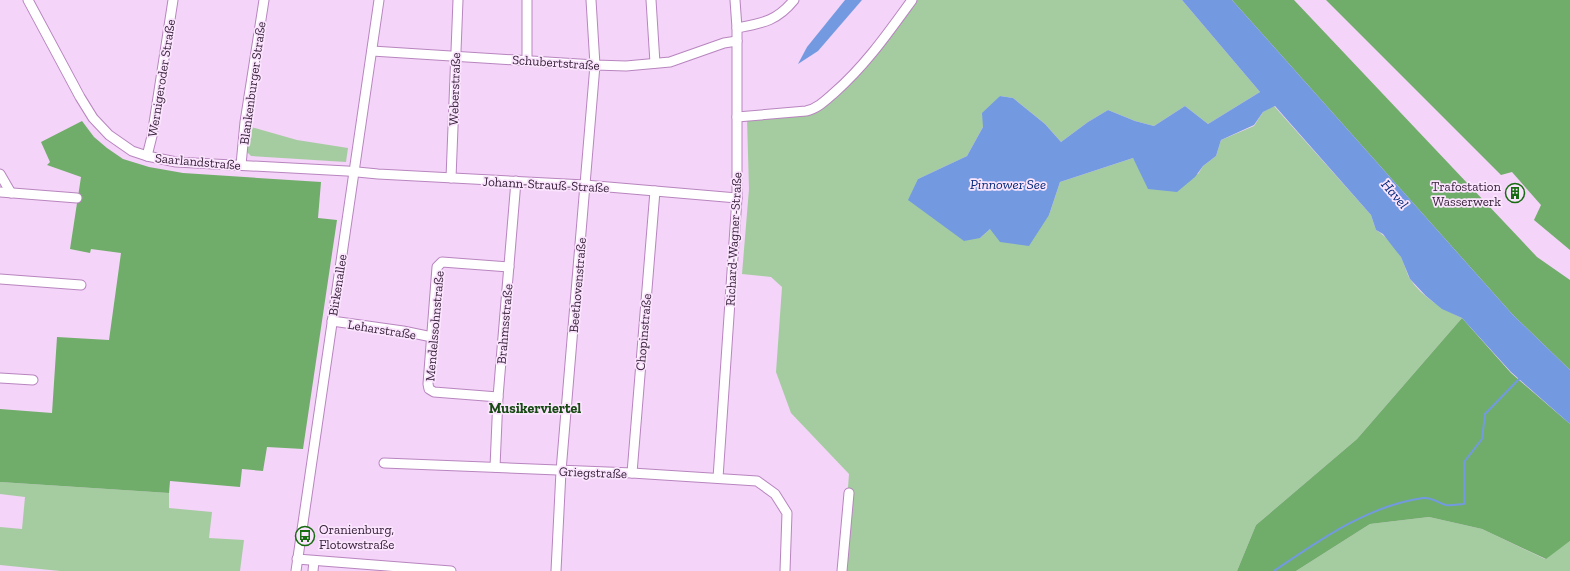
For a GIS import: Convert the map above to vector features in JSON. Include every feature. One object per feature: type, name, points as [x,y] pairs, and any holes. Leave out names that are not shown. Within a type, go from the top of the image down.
[{"type":"street","name":"Saarlandstraße","points":[[28,0],[80,97],[93,118],[120,144],[132,151],[147,156],[176,162],[354,172]]},
{"type":"street","name":"Wernigeroder Straße","points":[[147,156],[152,136],[173,0]]},
{"type":"street","name":"Blankenburger Straße","points":[[242,165],[245,122],[264,0]]},
{"type":"street","name":"Birkenallee","points":[[296,571],[379,0]]},
{"type":"street","name":"Weberstraße","points":[[451,178],[458,0]]},
{"type":"street","points":[[527,0],[527,61]]},
{"type":"street","name":"Beethovenstraße","points":[[556,571],[561,471],[595,65],[591,0]]},
{"type":"street","points":[[651,0],[655,63]]},
{"type":"street","name":"Richard-Wagner-Straße","points":[[718,478],[736,198],[737,28],[735,0]]},
{"type":"street","points":[[737,28],[760,24],[775,18],[781,14],[794,0]]},
{"type":"street","points":[[737,117],[806,111],[816,108],[835,93],[860,69],[912,0]]},
{"type":"street","name":"Schubertstraße","points":[[372,51],[626,66],[670,62],[724,43],[737,41]]},
{"type":"street","name":"Johann-Strauß-Straße","points":[[354,172],[585,185],[736,198]]},
{"type":"street","points":[[0,174],[10,193]]},
{"type":"street","name":"Brahmsstraße","points":[[495,467],[498,397],[516,181]]},
{"type":"street","name":"Chopinstraße","points":[[632,474],[655,191]]},
{"type":"street","points":[[0,192],[77,198]]},
{"type":"street","name":"Mendelssohnstraße","points":[[498,397],[434,392],[429,389],[428,384],[437,267],[442,262],[509,267]]},
{"type":"street","points":[[0,279],[80,285]]},
{"type":"street","name":"Leharstraße","points":[[332,321],[403,331],[432,337]]},
{"type":"street","points":[[0,378],[33,380]]},
{"type":"street","name":"Griegstraße","points":[[384,463],[495,467],[757,481],[775,494],[787,513],[785,571]]},
{"type":"street","points":[[842,571],[849,493]]},
{"type":"street","points":[[297,559],[451,571]]},
{"type":"street","points":[[313,571],[314,561]]},
{"type":"green space","points":[[915,0],[1182,0],[1260,92],[1208,124],[1185,106],[1154,126],[1135,121],[1108,110],[1088,122],[1061,142],[1045,124],[1013,98],[1000,96],[967,156],[918,179],[980,238],[990,229],[1049,215],[1060,182],[1133,158],[1137,165],[1198,174],[1203,166],[1216,156],[1221,140],[1254,126],[1263,112],[1274,106],[1371,215],[1376,230],[1387,239],[1397,251],[1409,277],[1415,285],[1433,302],[1462,318],[1357,439],[1256,525],[1237,571],[842,571],[849,474],[791,413],[776,372],[782,287],[771,277],[742,274],[749,189],[747,119],[811,114],[849,85]]},
{"type":"green space","points":[[1232,0],[1294,0],[1537,257],[1570,280],[1570,370],[1513,315]]},
{"type":"green space","points":[[1326,0],[1570,0],[1570,250],[1534,220],[1541,205],[1512,172],[1501,175]]},
{"type":"green space","points":[[82,121],[94,137],[123,159],[149,167],[183,173],[321,182],[318,218],[337,220],[303,449],[267,447],[263,471],[242,469],[240,487],[170,481],[169,493],[0,482],[0,409],[52,413],[57,337],[109,340],[121,253],[91,249],[90,253],[70,249],[81,177],[47,165],[50,162],[41,142]]},
{"type":"green space","points":[[251,127],[297,140],[348,148],[346,162],[251,156],[247,152]]},
{"type":"green space","points":[[1462,318],[1511,373],[1570,424],[1570,541],[1546,559],[1482,529],[1429,517],[1370,524],[1296,571],[1237,571],[1256,525],[1357,439]]},
{"type":"green space","points":[[0,482],[169,493],[169,508],[212,512],[209,538],[244,540],[240,571],[60,571],[0,565],[0,527],[22,529],[25,497],[0,494]]},
{"type":"green space","points":[[1429,517],[1482,529],[1545,559],[1570,541],[1570,571],[1296,571],[1370,524]]},
{"type":"water","points":[[845,0],[862,0],[818,51],[798,64],[807,47]]},
{"type":"water","points":[[1182,0],[1232,0],[1513,315],[1570,370],[1570,424],[1511,372],[1462,318],[1442,309],[1426,296],[1410,279],[1401,257],[1383,234],[1376,230],[1371,215],[1275,106],[1263,112],[1254,125],[1221,140],[1216,156],[1203,166],[1195,177],[1177,192],[1148,189],[1133,158],[1060,182],[1049,215],[1029,246],[1000,242],[990,229],[980,238],[964,241],[908,200],[918,179],[967,156],[983,127],[982,113],[1000,96],[1013,98],[1045,124],[1061,142],[1088,122],[1108,110],[1135,121],[1154,126],[1185,106],[1208,124],[1260,92]]},
{"type":"waterway","points":[[1274,571],[1327,536],[1363,516],[1383,508],[1402,502],[1423,498],[1430,498],[1446,505],[1464,504],[1464,462],[1482,439],[1485,414],[1520,378]]},
{"type":"place","name":"Trafostation Wasserwerk","points":[[1515,193]]},
{"type":"place","name":"Oranienburg, Flotowstraße","points":[[305,536]]},
{"type":"district","name":"Musikerviertel","points":[[535,408]]},
{"type":"water label","name":"Pinnower See","points":[[1008,184]]},
{"type":"water label","name":"Havel","points":[[1395,194]]}]
